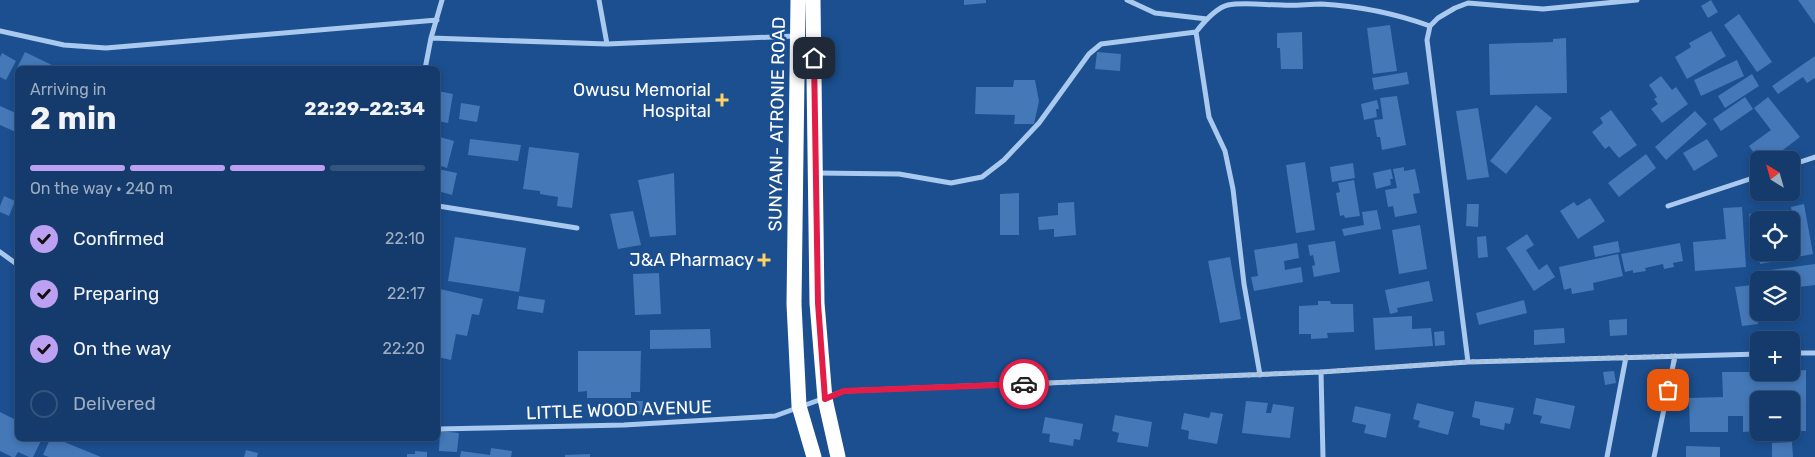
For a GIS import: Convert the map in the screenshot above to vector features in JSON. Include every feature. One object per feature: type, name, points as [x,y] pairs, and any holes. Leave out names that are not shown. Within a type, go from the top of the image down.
[{"type":"highway","name":"SUNYANI- ATRONIE ROAD","points":[[798,0],[794,304],[799,406],[814,457]]},
{"type":"highway","points":[[813,0],[818,303],[825,399],[838,457]]},
{"type":"street","points":[[426,66],[431,38],[442,0]]},
{"type":"street","points":[[599,0],[607,44]]},
{"type":"street","points":[[1127,0],[1155,13],[1206,19]]},
{"type":"street","points":[[1468,362],[1427,40],[1430,26],[1438,18],[1468,3],[1543,9],[1637,0]]},
{"type":"street","points":[[816,173],[899,174],[951,183],[982,177],[1004,160],[1039,123],[1089,54],[1101,44],[1196,32],[1206,19],[1227,5],[1304,6],[1318,4],[1376,10],[1430,26]]},
{"type":"street","points":[[0,31],[64,45],[106,48],[437,20]]},
{"type":"street","points":[[1196,32],[1209,117],[1225,151],[1233,189],[1244,284],[1260,375]]},
{"type":"street","points":[[431,38],[607,44],[797,36]]},
{"type":"street","points":[[1800,162],[1815,156]]},
{"type":"street","points":[[1668,206],[1750,179]]},
{"type":"street","points":[[440,206],[577,228]]},
{"type":"street","points":[[0,252],[15,263]]},
{"type":"street","points":[[1800,353],[1815,353]]},
{"type":"street","name":"LITTLE WOOD AVENUE","points":[[440,429],[624,425],[775,416],[844,391],[1260,375],[1468,362],[1750,354]]},
{"type":"street","points":[[1654,457],[1675,356]]},
{"type":"street","points":[[1607,457],[1626,357]]},
{"type":"street","points":[[1321,372],[1323,457]]},
{"type":"building","points":[[964,0],[986,0],[986,3],[964,5]]},
{"type":"building","points":[[1711,0],[1718,12],[1708,18],[1701,6]]},
{"type":"building","points":[[1798,0],[1815,0],[1815,24]]},
{"type":"building","points":[[1739,14],[1772,62],[1757,72],[1724,25]]},
{"type":"building","points":[[1390,25],[1397,71],[1373,74],[1367,28]]},
{"type":"building","points":[[1711,31],[1726,56],[1687,79],[1675,57],[1691,47],[1689,43]]},
{"type":"building","points":[[1302,32],[1303,69],[1281,69],[1280,48],[1277,48],[1277,33]]},
{"type":"building","points":[[1566,38],[1567,93],[1490,95],[1489,44],[1553,42],[1553,39]]},
{"type":"building","points":[[25,52],[54,66],[18,66]]},
{"type":"building","points":[[1097,52],[1121,54],[1120,71],[1095,69]]},
{"type":"building","points":[[2,53],[16,61],[6,80],[0,77],[0,57]]},
{"type":"building","points":[[1815,56],[1815,78],[1807,83],[1803,77],[1778,94],[1772,86]]},
{"type":"building","points":[[1737,60],[1744,76],[1701,96],[1694,80]]},
{"type":"building","points":[[1407,72],[1409,84],[1374,90],[1372,78]]},
{"type":"building","points":[[1752,74],[1759,86],[1725,108],[1718,96]]},
{"type":"building","points":[[1661,76],[1672,90],[1676,87],[1688,104],[1662,123],[1651,109],[1658,104],[1654,99],[1657,97],[1649,85]]},
{"type":"building","points":[[1014,80],[1035,80],[1039,101],[1034,124],[1014,124],[1015,115],[975,114],[976,87],[1013,87]]},
{"type":"building","points":[[440,91],[453,94],[448,123],[440,121]]},
{"type":"building","points":[[1397,96],[1406,145],[1382,150],[1374,120],[1383,119],[1380,98]]},
{"type":"building","points":[[1745,97],[1753,109],[1721,131],[1713,119]]},
{"type":"building","points":[[1768,97],[1800,137],[1782,151],[1753,151],[1749,146],[1771,130],[1754,108]]},
{"type":"building","points":[[1377,100],[1379,109],[1376,109],[1377,117],[1364,120],[1361,104]]},
{"type":"building","points":[[461,103],[480,106],[477,122],[459,119]]},
{"type":"building","points":[[1536,105],[1552,118],[1506,174],[1490,161]]},
{"type":"building","points":[[0,106],[15,113],[15,132],[0,125]]},
{"type":"building","points":[[1478,108],[1489,177],[1467,180],[1456,111]]},
{"type":"building","points":[[1611,110],[1637,145],[1619,158],[1609,146],[1605,149],[1592,132],[1603,123],[1600,118]]},
{"type":"building","points":[[1695,111],[1707,124],[1666,160],[1655,147]]},
{"type":"building","points":[[440,137],[454,141],[447,168],[440,166]]},
{"type":"building","points":[[470,139],[521,145],[518,161],[468,155]]},
{"type":"building","points":[[1707,139],[1718,156],[1694,171],[1683,153]]},
{"type":"building","points":[[529,147],[579,153],[572,208],[557,206],[558,197],[540,194],[540,191],[523,189]]},
{"type":"building","points":[[1646,154],[1656,168],[1619,197],[1608,183]]},
{"type":"building","points":[[1305,162],[1315,230],[1296,233],[1286,165]]},
{"type":"building","points":[[1353,163],[1355,178],[1332,182],[1330,167]]},
{"type":"building","points":[[1404,167],[1404,171],[1415,169],[1420,193],[1413,194],[1417,213],[1395,217],[1393,206],[1388,207],[1385,190],[1397,188],[1393,169]]},
{"type":"building","points":[[440,169],[457,173],[452,195],[440,192]]},
{"type":"building","points":[[1391,169],[1393,179],[1390,179],[1391,185],[1376,189],[1373,173]]},
{"type":"building","points":[[674,173],[676,235],[650,237],[638,180]]},
{"type":"building","points":[[1354,180],[1360,216],[1345,218],[1344,215],[1340,216],[1336,193],[1340,192],[1338,183]]},
{"type":"building","points":[[1019,193],[1019,235],[1000,235],[1000,194]]},
{"type":"building","points":[[4,196],[15,201],[9,216],[0,212]]},
{"type":"building","points":[[1590,198],[1605,221],[1578,239],[1560,211],[1574,202],[1577,206]]},
{"type":"building","points":[[1074,202],[1076,235],[1054,237],[1054,229],[1039,230],[1038,217],[1058,215],[1058,203]]},
{"type":"building","points":[[1467,204],[1479,204],[1478,227],[1466,226]]},
{"type":"building","points":[[1804,204],[1813,254],[1800,256],[1800,211],[1792,211],[1791,207]]},
{"type":"building","points":[[1742,207],[1746,267],[1695,271],[1693,242],[1726,239],[1723,208]]},
{"type":"building","points":[[1377,210],[1381,229],[1344,236],[1342,229],[1364,225],[1362,212]]},
{"type":"building","points":[[633,211],[641,245],[618,249],[610,214]]},
{"type":"building","points":[[1420,225],[1427,269],[1399,274],[1392,230]]},
{"type":"building","points":[[1527,234],[1534,245],[1526,250],[1539,270],[1547,264],[1555,277],[1534,291],[1506,248]]},
{"type":"building","points":[[1486,236],[1488,257],[1478,258],[1477,237]]},
{"type":"building","points":[[455,237],[526,248],[519,292],[448,281]]},
{"type":"building","points":[[1335,241],[1340,272],[1314,277],[1312,266],[1315,265],[1313,255],[1310,256],[1308,245]]},
{"type":"building","points":[[1618,241],[1620,252],[1595,257],[1593,246]]},
{"type":"building","points":[[1297,243],[1299,258],[1284,261],[1285,270],[1301,267],[1303,282],[1254,291],[1251,277],[1258,276],[1254,250]]},
{"type":"building","points":[[1680,243],[1683,261],[1673,263],[1674,267],[1664,269],[1663,264],[1645,268],[1646,271],[1633,273],[1633,270],[1625,272],[1621,254]]},
{"type":"building","points":[[1618,254],[1623,276],[1593,283],[1594,290],[1572,294],[1571,288],[1564,290],[1559,267]]},
{"type":"building","points":[[1230,257],[1241,319],[1220,323],[1208,261]]},
{"type":"building","points":[[1760,261],[1776,261],[1760,264]]},
{"type":"building","points":[[1815,264],[1815,285],[1800,287],[1800,271],[1763,271]]},
{"type":"building","points":[[659,273],[661,314],[635,315],[633,274]]},
{"type":"building","points":[[1429,281],[1433,301],[1397,308],[1398,312],[1390,314],[1385,290]]},
{"type":"building","points":[[1750,285],[1750,321],[1758,321],[1758,324],[1742,326],[1735,287]]},
{"type":"building","points":[[440,289],[483,299],[479,315],[472,314],[467,336],[456,334],[451,360],[440,357]]},
{"type":"building","points":[[519,296],[545,300],[543,313],[517,309]]},
{"type":"building","points":[[1524,300],[1527,313],[1479,325],[1476,313]]},
{"type":"building","points":[[1318,301],[1330,301],[1331,304],[1353,304],[1354,332],[1327,333],[1328,338],[1311,339],[1311,334],[1299,334],[1299,306],[1318,305]]},
{"type":"building","points":[[1412,316],[1412,329],[1431,328],[1433,346],[1375,350],[1373,318]]},
{"type":"building","points":[[1627,319],[1627,335],[1610,336],[1609,320]]},
{"type":"building","points":[[1564,328],[1565,343],[1534,345],[1534,330]]},
{"type":"building","points":[[710,329],[711,348],[650,349],[650,330]]},
{"type":"building","points":[[1444,331],[1445,345],[1435,346],[1434,332]]},
{"type":"building","points":[[578,351],[641,351],[640,392],[631,392],[631,398],[587,398],[587,391],[578,392]]},
{"type":"building","points":[[1800,370],[1806,370],[1806,431],[1800,431],[1800,391],[1750,391],[1750,432],[1743,432],[1743,416],[1728,416],[1728,432],[1690,432],[1689,398],[1723,397],[1722,372],[1750,372],[1750,381],[1800,381]]},
{"type":"building","points":[[1614,371],[1616,383],[1605,385],[1603,372]]},
{"type":"building","points":[[1536,398],[1575,406],[1570,429],[1540,423],[1542,416],[1533,414]]},
{"type":"building","points":[[633,401],[643,401],[642,414],[632,414]]},
{"type":"building","points":[[1246,401],[1268,403],[1266,413],[1271,413],[1273,404],[1294,407],[1290,438],[1242,433]]},
{"type":"building","points":[[1475,401],[1514,408],[1510,424],[1505,423],[1504,430],[1480,425],[1480,419],[1472,417]]},
{"type":"building","points":[[1417,403],[1454,412],[1448,435],[1418,427],[1420,421],[1413,419]]},
{"type":"building","points":[[1355,406],[1391,414],[1386,438],[1364,433],[1366,425],[1352,422]]},
{"type":"building","points":[[0,412],[15,420],[15,441],[41,441],[33,457],[18,452],[15,457],[12,457],[0,451]]},
{"type":"building","points":[[1211,412],[1223,414],[1217,444],[1188,439],[1189,431],[1181,429],[1184,413],[1209,418]]},
{"type":"building","points":[[1115,415],[1152,422],[1148,447],[1117,442],[1119,433],[1112,431]]},
{"type":"building","points":[[1045,417],[1083,424],[1080,440],[1074,439],[1073,446],[1049,442],[1050,434],[1042,433]]},
{"type":"building","points":[[440,431],[459,433],[457,452],[439,451]]},
{"type":"building","points":[[49,441],[62,441],[101,457],[49,457],[43,455]]},
{"type":"building","points":[[1792,442],[1793,457],[1772,457],[1772,443]]},
{"type":"building","points":[[1686,446],[1720,447],[1720,457],[1686,457]]},
{"type":"building","points":[[491,448],[512,451],[511,457],[460,457],[461,451],[490,455]]},
{"type":"building","points":[[246,450],[258,453],[257,457],[244,457]]},
{"type":"building","points":[[415,451],[427,452],[427,457],[407,457],[407,454],[415,454]]},
{"type":"building","points":[[590,454],[590,457],[565,457],[565,455]]},
{"type":"way so far","points":[[1024,384],[1321,372],[1468,362],[1675,356],[1668,390]]},
{"type":"place","name":"Owusu Memorial Hospital","points":[[722,100]]},
{"type":"place","name":"J&A Pharmacy","points":[[764,260]]},
{"type":"route","points":[[814,58],[818,303],[825,399],[844,391],[1024,384]]}]
